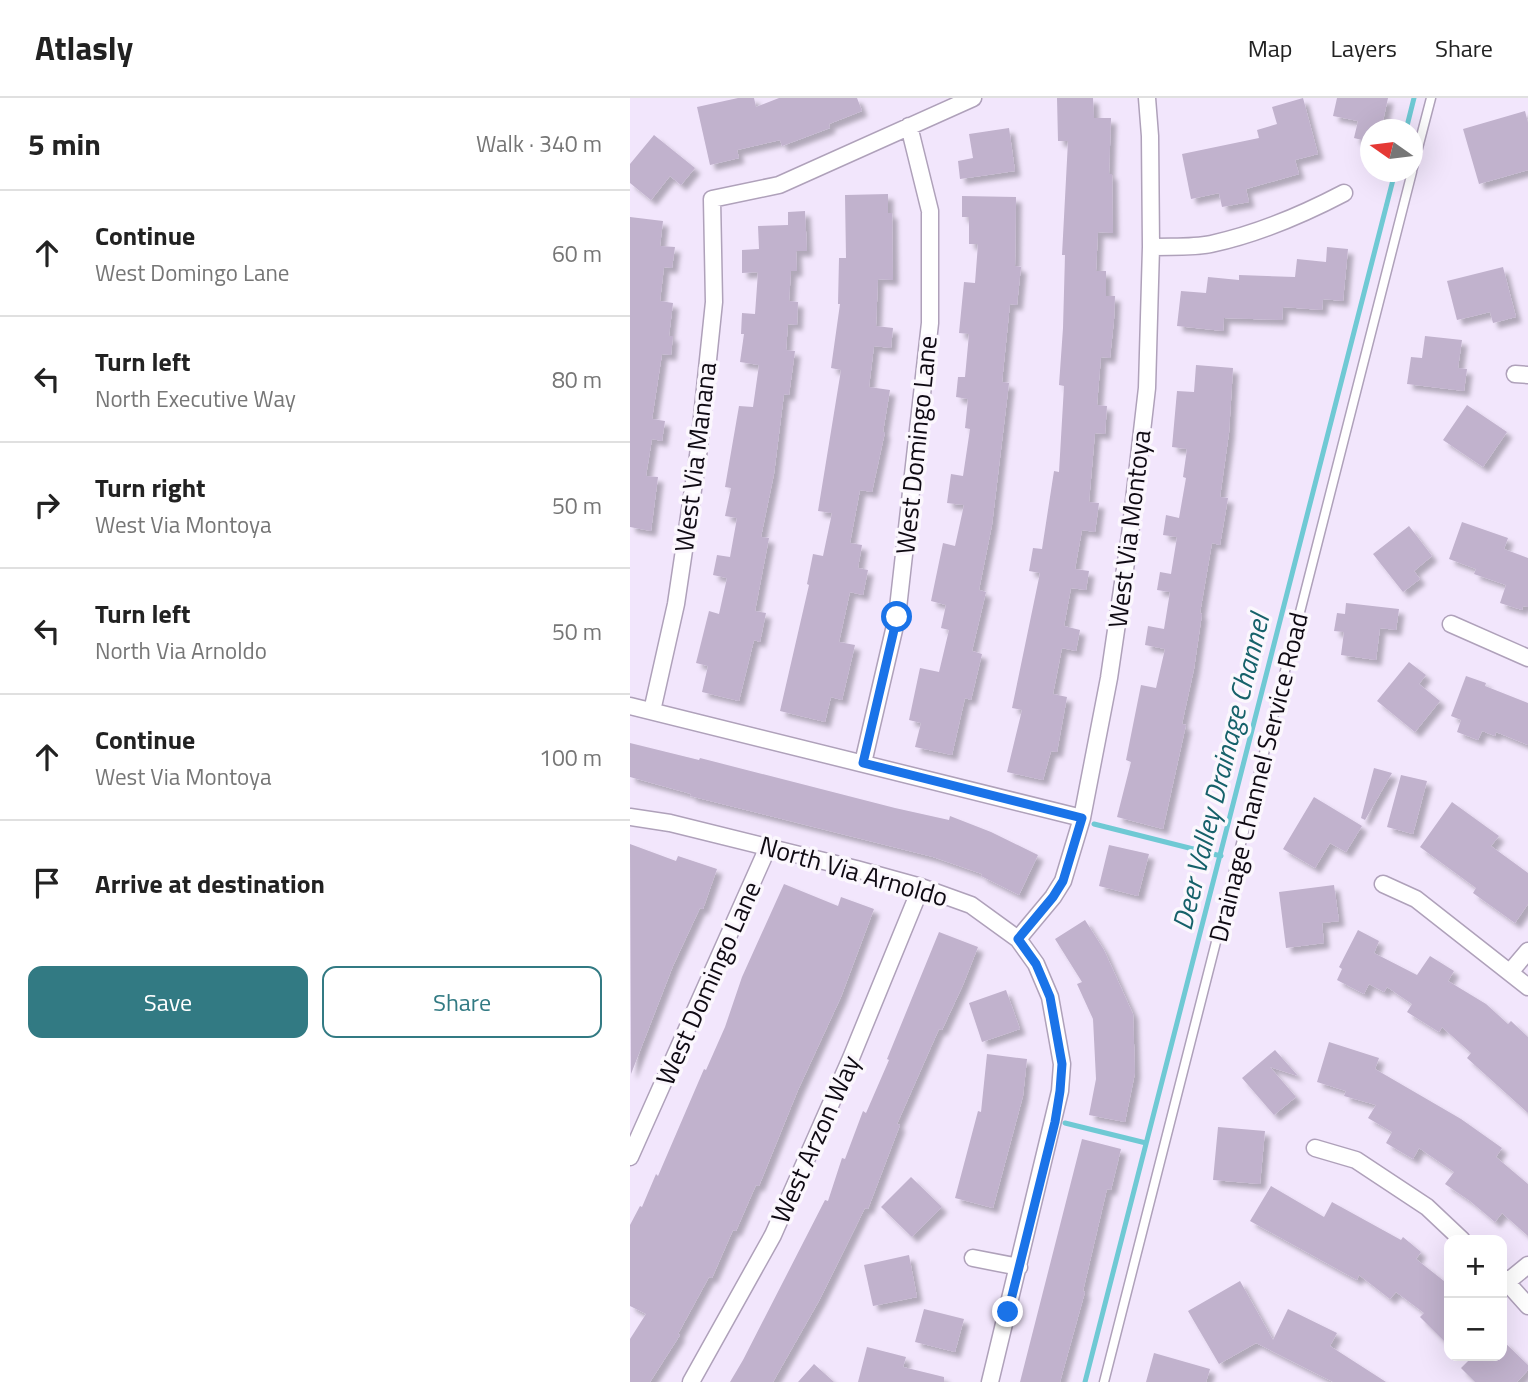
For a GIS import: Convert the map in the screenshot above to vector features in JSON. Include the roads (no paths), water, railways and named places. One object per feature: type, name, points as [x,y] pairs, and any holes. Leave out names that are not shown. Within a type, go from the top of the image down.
[{"type":"street","points":[[909,125],[973,98]]},
{"type":"street","name":"West Via Montoya","points":[[1018,939],[1063,881],[1082,818],[1110,678],[1147,388],[1151,247],[1147,98]]},
{"type":"street","name":"West Via Manana","points":[[652,711],[676,604],[698,456],[714,302],[712,200],[779,185],[909,125]]},
{"type":"street","name":"West Domingo Lane","points":[[863,763],[897,617],[929,323],[930,211],[909,125]]},
{"type":"street","points":[[1151,247],[1220,242],[1314,209],[1343,193]]},
{"type":"street","points":[[1451,624],[1528,658]]},
{"type":"street","points":[[630,706],[1082,818]]},
{"type":"street","name":"North Via Arnoldo","points":[[630,817],[670,823],[921,887],[971,905],[1018,939],[1036,964],[1050,997],[1062,1064],[1055,1122],[1019,1267]]},
{"type":"street","name":"West Domingo Lane","points":[[630,1157],[768,847]]},
{"type":"street","points":[[1383,884],[1416,899],[1528,987]]},
{"type":"street","name":"West Arzon Way","points":[[691,1382],[773,1235],[921,887]]},
{"type":"street","points":[[1511,971],[1528,951]]},
{"type":"street","points":[[1315,1148],[1356,1160],[1427,1207],[1457,1235]]},
{"type":"street","points":[[973,1258],[1019,1267],[990,1382]]},
{"type":"street","points":[[1507,1278],[1528,1265]]},
{"type":"street","points":[[1507,1283],[1528,1306]]},
{"type":"lane","name":"Drainage Channel Service Road","points":[[1423,129],[1431,98]]},
{"type":"lane","name":"Drainage Channel Service Road","points":[[1104,1382],[1409,182]]},
{"type":"waterway","name":"Deer Valley Drainage Channel","points":[[1409,119],[1414,98]]},
{"type":"waterway","name":"Deer Valley Drainage Channel","points":[[1085,1382],[1392,182]]},
{"type":"waterway","points":[[1094,824],[1221,856]]},
{"type":"waterway","points":[[1065,1123],[1146,1143]]}]
